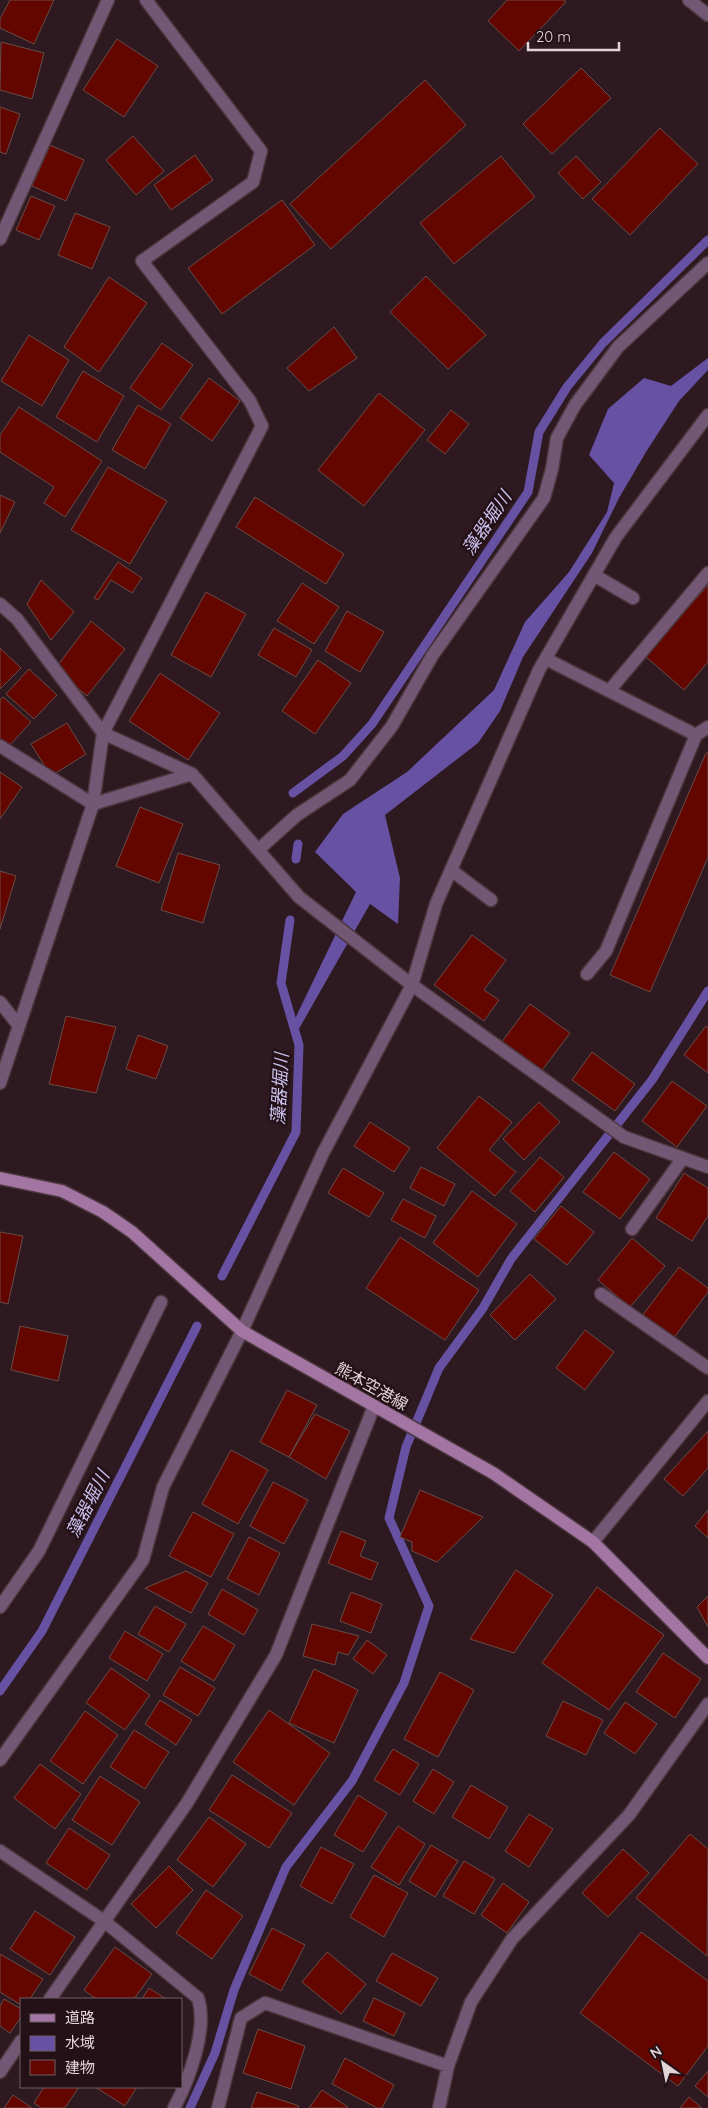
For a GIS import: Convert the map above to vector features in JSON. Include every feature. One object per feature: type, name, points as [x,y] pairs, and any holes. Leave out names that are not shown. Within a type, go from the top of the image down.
[{"type":"main road","name":"熊本空港線","points":[[0,1178],[62,1191],[103,1212],[139,1238],[242,1332],[493,1473],[593,1542],[708,1658]]},
{"type":"street","points":[[0,239],[108,0]]},
{"type":"street","points":[[0,1083],[93,804],[103,733],[262,426],[250,401],[142,261],[253,182],[260,151],[146,0]]},
{"type":"street","points":[[688,0],[708,15]]},
{"type":"street","points":[[258,850],[297,815],[350,780],[380,742],[392,726],[432,656],[544,498],[552,469],[557,438],[575,404],[618,347],[708,263]]},
{"type":"street","points":[[0,1760],[143,1560],[163,1487],[242,1332],[323,1153],[412,985],[436,904],[546,659],[616,536],[708,415]]},
{"type":"street","points":[[609,691],[708,573]]},
{"type":"street","points":[[594,575],[633,598]]},
{"type":"street","points":[[0,604],[17,619],[103,733],[192,774],[299,897],[412,985],[624,1137],[708,1167]]},
{"type":"street","points":[[546,659],[696,735]]},
{"type":"street","points":[[587,974],[606,951],[696,735],[708,727]]},
{"type":"street","points":[[0,746],[93,804],[192,774]]},
{"type":"street","points":[[452,870],[491,900]]},
{"type":"street","points":[[0,1002],[19,1026]]},
{"type":"street","points":[[632,1229],[683,1158]]},
{"type":"street","points":[[601,1294],[708,1368]]},
{"type":"street","points":[[0,1607],[39,1551],[161,1302]]},
{"type":"street","points":[[593,1542],[708,1401]]},
{"type":"street","points":[[51,1998],[187,1803],[276,1655],[374,1406]]},
{"type":"street","points":[[439,2108],[448,2066],[471,2002],[512,1939],[629,1815],[708,1704]]},
{"type":"street","points":[[0,1851],[104,1921],[198,1998],[202,2009],[192,2064],[174,2108]]},
{"type":"street","points":[[218,2108],[241,2018],[265,2003],[448,2066]]},
{"type":"street","points":[[0,2072],[20,2042]]},
{"type":"water","points":[[708,358],[708,370],[679,401],[646,452],[619,498],[592,553],[523,657],[500,711],[478,743],[385,815],[400,878],[398,924],[370,904],[296,1034],[293,1023],[356,892],[315,852],[343,814],[407,772],[494,690],[525,622],[569,572],[607,512],[614,483],[589,455],[608,409],[644,378],[671,386]]},
{"type":"building","points":[[10,0],[54,0],[34,44],[0,28],[0,19]]},
{"type":"building","points":[[507,0],[565,0],[565,3],[519,51],[488,21]]},
{"type":"building","points":[[117,39],[158,66],[124,117],[83,90]]},
{"type":"building","points":[[1,42],[44,53],[32,99],[0,90]]},
{"type":"building","points":[[581,68],[611,98],[552,154],[523,124]]},
{"type":"building","points":[[425,80],[466,125],[331,249],[290,204]]},
{"type":"building","points":[[0,107],[20,114],[6,154],[0,152]]},
{"type":"building","points":[[660,128],[698,164],[630,235],[592,199]]},
{"type":"building","points":[[133,136],[164,171],[136,195],[106,160]]},
{"type":"building","points":[[50,145],[84,160],[66,201],[32,186]]},
{"type":"building","points":[[195,155],[213,180],[171,210],[154,185]]},
{"type":"building","points":[[501,156],[535,197],[454,264],[420,223]]},
{"type":"building","points":[[576,156],[601,182],[583,199],[558,173]]},
{"type":"building","points":[[31,196],[55,206],[39,240],[16,230]]},
{"type":"building","points":[[282,200],[315,245],[222,314],[188,268]]},
{"type":"building","points":[[75,213],[110,227],[92,269],[58,255]]},
{"type":"building","points":[[426,276],[486,335],[448,369],[390,312]]},
{"type":"building","points":[[109,277],[147,303],[99,372],[64,347]]},
{"type":"building","points":[[334,327],[357,358],[309,391],[287,368]]},
{"type":"building","points":[[29,335],[69,360],[42,406],[1,381]]},
{"type":"building","points":[[162,343],[193,365],[161,410],[130,388]]},
{"type":"building","points":[[83,371],[124,396],[97,442],[56,417]]},
{"type":"building","points":[[209,378],[240,401],[212,441],[180,418]]},
{"type":"building","points":[[379,393],[425,430],[364,506],[318,470]]},
{"type":"building","points":[[138,405],[171,424],[145,469],[112,450]]},
{"type":"building","points":[[19,407],[102,461],[65,517],[44,503],[54,487],[0,452],[0,435]]},
{"type":"building","points":[[451,410],[469,424],[445,454],[427,440]]},
{"type":"building","points":[[108,467],[167,501],[130,564],[71,530]]},
{"type":"building","points":[[0,495],[15,502],[0,533]]},
{"type":"building","points":[[255,497],[344,554],[326,584],[236,527]]},
{"type":"building","points":[[118,562],[142,578],[132,593],[111,580],[98,600],[94,598]]},
{"type":"building","points":[[41,580],[74,612],[51,640],[27,604]]},
{"type":"building","points":[[302,583],[339,607],[314,644],[277,621]]},
{"type":"building","points":[[708,585],[708,662],[684,690],[645,656]]},
{"type":"building","points":[[206,592],[246,614],[211,677],[171,655]]},
{"type":"building","points":[[347,611],[384,632],[360,672],[325,651]]},
{"type":"building","points":[[91,621],[125,649],[87,696],[55,669]]},
{"type":"building","points":[[274,628],[312,650],[296,677],[258,655]]},
{"type":"building","points":[[0,648],[21,668],[0,689]]},
{"type":"building","points":[[318,660],[351,683],[315,734],[282,711]]},
{"type":"building","points":[[29,669],[57,695],[34,719],[6,694]]},
{"type":"building","points":[[160,673],[220,713],[188,760],[129,721]]},
{"type":"building","points":[[3,697],[31,722],[8,747],[0,740],[0,700]]},
{"type":"building","points":[[67,723],[86,754],[51,776],[31,744]]},
{"type":"building","points":[[706,753],[708,753],[708,857],[650,992],[610,975]]},
{"type":"building","points":[[0,772],[22,787],[0,819]]},
{"type":"building","points":[[140,807],[183,824],[159,883],[116,866]]},
{"type":"building","points":[[178,853],[220,865],[203,923],[161,910]]},
{"type":"building","points":[[0,871],[16,876],[0,929]]},
{"type":"building","points":[[472,935],[506,960],[484,990],[499,1000],[484,1021],[434,985]]},
{"type":"building","points":[[530,1004],[570,1033],[540,1073],[501,1043]]},
{"type":"building","points":[[66,1016],[116,1027],[96,1093],[49,1084]]},
{"type":"building","points":[[706,1026],[708,1028],[708,1073],[684,1055]]},
{"type":"building","points":[[138,1035],[168,1046],[156,1079],[126,1069]]},
{"type":"building","points":[[592,1052],[635,1084],[615,1111],[572,1080]]},
{"type":"building","points":[[672,1081],[707,1106],[677,1147],[642,1121]]},
{"type":"building","points":[[479,1096],[512,1122],[489,1150],[516,1172],[495,1196],[437,1148]]},
{"type":"building","points":[[539,1102],[560,1122],[524,1160],[503,1139]]},
{"type":"building","points":[[370,1122],[410,1148],[394,1172],[354,1146]]},
{"type":"building","points":[[614,1152],[650,1179],[620,1219],[583,1192]]},
{"type":"building","points":[[540,1157],[564,1177],[535,1212],[510,1191]]},
{"type":"building","points":[[421,1167],[455,1184],[444,1206],[410,1188]]},
{"type":"building","points":[[343,1168],[384,1193],[369,1217],[328,1193]]},
{"type":"building","points":[[684,1173],[708,1188],[708,1216],[692,1241],[656,1218]]},
{"type":"building","points":[[472,1191],[517,1224],[478,1277],[433,1243]]},
{"type":"building","points":[[403,1199],[436,1216],[425,1238],[391,1220]]},
{"type":"building","points":[[561,1206],[594,1232],[567,1265],[534,1239]]},
{"type":"building","points":[[0,1232],[23,1236],[8,1304],[0,1302]]},
{"type":"building","points":[[400,1237],[479,1290],[445,1340],[366,1288]]},
{"type":"building","points":[[632,1238],[665,1266],[630,1307],[598,1280]]},
{"type":"building","points":[[679,1267],[708,1288],[708,1292],[673,1339],[642,1316]]},
{"type":"building","points":[[530,1274],[556,1299],[515,1340],[490,1315]]},
{"type":"building","points":[[20,1326],[68,1336],[58,1381],[11,1370]]},
{"type":"building","points":[[585,1330],[614,1352],[585,1390],[556,1368]]},
{"type":"building","points":[[287,1390],[317,1405],[289,1457],[260,1442]]},
{"type":"building","points":[[315,1414],[350,1431],[326,1479],[289,1457]]},
{"type":"building","points":[[708,1431],[708,1468],[683,1496],[664,1479]]},
{"type":"building","points":[[231,1450],[268,1470],[238,1524],[202,1504]]},
{"type":"building","points":[[273,1482],[308,1500],[284,1544],[250,1526]]},
{"type":"building","points":[[420,1490],[483,1517],[437,1562],[412,1551],[412,1542],[400,1537]]},
{"type":"building","points":[[708,1510],[708,1538],[695,1526]]},
{"type":"building","points":[[193,1512],[234,1534],[211,1577],[169,1556]]},
{"type":"building","points":[[341,1531],[366,1541],[360,1556],[378,1563],[371,1580],[328,1563]]},
{"type":"building","points":[[249,1537],[280,1553],[259,1595],[227,1579]]},
{"type":"building","points":[[516,1570],[553,1595],[514,1653],[470,1639]]},
{"type":"building","points":[[186,1571],[208,1583],[191,1613],[145,1588]]},
{"type":"building","points":[[597,1587],[664,1635],[609,1710],[542,1663]]},
{"type":"building","points":[[222,1589],[258,1610],[244,1635],[208,1614]]},
{"type":"building","points":[[351,1592],[382,1604],[371,1633],[340,1621]]},
{"type":"building","points":[[708,1596],[708,1627],[697,1607]]},
{"type":"building","points":[[155,1606],[186,1624],[169,1652],[138,1634]]},
{"type":"building","points":[[312,1624],[359,1636],[348,1655],[338,1652],[335,1665],[303,1656]]},
{"type":"building","points":[[203,1626],[235,1645],[214,1681],[181,1661]]},
{"type":"building","points":[[125,1631],[163,1654],[147,1681],[109,1658]]},
{"type":"building","points":[[367,1640],[387,1655],[373,1674],[353,1659]]},
{"type":"building","points":[[663,1653],[701,1679],[675,1718],[636,1692]]},
{"type":"building","points":[[180,1667],[215,1688],[198,1716],[163,1695]]},
{"type":"building","points":[[111,1668],[150,1695],[125,1730],[86,1703]]},
{"type":"building","points":[[314,1669],[358,1690],[334,1743],[289,1723]]},
{"type":"building","points":[[440,1672],[474,1690],[438,1757],[404,1739]]},
{"type":"building","points":[[160,1700],[192,1720],[176,1745],[145,1724]]},
{"type":"building","points":[[563,1701],[603,1720],[586,1755],[546,1736]]},
{"type":"building","points":[[625,1702],[657,1724],[635,1754],[604,1733]]},
{"type":"building","points":[[269,1710],[330,1753],[294,1805],[233,1762]]},
{"type":"building","points":[[85,1711],[118,1735],[83,1784],[50,1761]]},
{"type":"building","points":[[134,1730],[169,1752],[145,1789],[110,1767]]},
{"type":"building","points":[[393,1749],[419,1764],[400,1795],[374,1780]]},
{"type":"building","points":[[40,1764],[81,1794],[55,1829],[14,1798]]},
{"type":"building","points":[[433,1769],[454,1782],[434,1814],[413,1801]]},
{"type":"building","points":[[232,1775],[292,1813],[269,1848],[209,1810]]},
{"type":"building","points":[[100,1776],[140,1802],[112,1845],[72,1820]]},
{"type":"building","points":[[471,1785],[508,1807],[489,1839],[452,1817]]},
{"type":"building","points":[[358,1795],[387,1813],[363,1852],[334,1835]]},
{"type":"building","points":[[529,1814],[553,1829],[529,1867],[505,1851]]},
{"type":"building","points":[[209,1817],[246,1844],[213,1887],[177,1860]]},
{"type":"building","points":[[398,1826],[425,1844],[399,1885],[371,1867]]},
{"type":"building","points":[[69,1828],[110,1855],[87,1890],[46,1863]]},
{"type":"building","points":[[690,1834],[708,1849],[707,1956],[636,1898]]},
{"type":"building","points":[[431,1845],[458,1861],[435,1897],[409,1881]]},
{"type":"building","points":[[321,1847],[354,1864],[332,1904],[300,1886]]},
{"type":"building","points":[[623,1849],[649,1873],[608,1917],[582,1893]]},
{"type":"building","points":[[464,1861],[495,1879],[474,1914],[443,1896]]},
{"type":"building","points":[[169,1866],[193,1890],[156,1928],[131,1904]]},
{"type":"building","points":[[374,1875],[408,1893],[384,1937],[350,1917]]},
{"type":"building","points":[[503,1883],[529,1902],[507,1933],[481,1915]]},
{"type":"building","points":[[206,1890],[243,1916],[212,1959],[176,1933]]},
{"type":"building","points":[[35,1911],[75,1937],[50,1975],[10,1949]]},
{"type":"building","points":[[272,1928],[305,1945],[281,1991],[249,1974]]},
{"type":"building","points":[[641,1932],[708,1981],[708,2046],[678,2086],[580,2013]]},
{"type":"building","points":[[115,1947],[152,1974],[135,1998],[95,1998],[84,1990]]},
{"type":"building","points":[[327,1952],[366,1984],[341,2014],[302,1982]]},
{"type":"building","points":[[392,1953],[438,1978],[421,2006],[376,1981]]},
{"type":"building","points":[[0,1954],[43,1979],[31,1998],[20,1998],[20,2004],[0,1992]]},
{"type":"building","points":[[149,1988],[164,1998],[143,1998]]},
{"type":"building","points":[[374,1998],[405,2013],[394,2036],[363,2021]]},
{"type":"building","points":[[4,1999],[20,2008],[20,2018],[10,2033],[0,2026],[0,2006]]},
{"type":"building","points":[[258,2029],[305,2046],[291,2089],[243,2073]]},
{"type":"building","points":[[345,2058],[394,2085],[382,2108],[377,2108],[332,2084]]},
{"type":"building","points":[[708,2071],[708,2097],[695,2086]]},
{"type":"building","points":[[43,2088],[78,2088],[65,2108],[41,2108],[34,2103]]},
{"type":"building","points":[[97,2088],[136,2088],[125,2106]]},
{"type":"building","points":[[322,2090],[348,2107],[309,2108]]},
{"type":"building","points":[[257,2092],[299,2106],[298,2108],[251,2108]]},
{"type":"building","points":[[13,2095],[32,2108],[4,2108]]},
{"type":"building","points":[[689,2097],[702,2108],[680,2108]]},
{"type":"waterway","name":"藻器堀川","points":[[293,793],[343,756],[372,724],[528,492],[539,432],[567,387],[603,343],[708,240]]},
{"type":"waterway","name":"藻器堀川","points":[[296,859],[298,844]]},
{"type":"waterway","name":"藻器堀川","points":[[222,1276],[296,1132],[299,1045],[281,983],[290,920]]},
{"type":"waterway","points":[[190,2108],[215,2053],[234,1990],[286,1867],[352,1781],[404,1683],[429,1606],[389,1518],[406,1447],[439,1368],[483,1308],[511,1259],[652,1080],[708,991]]},
{"type":"waterway","name":"藻器堀川","points":[[0,1691],[42,1631],[197,1326]]}]
